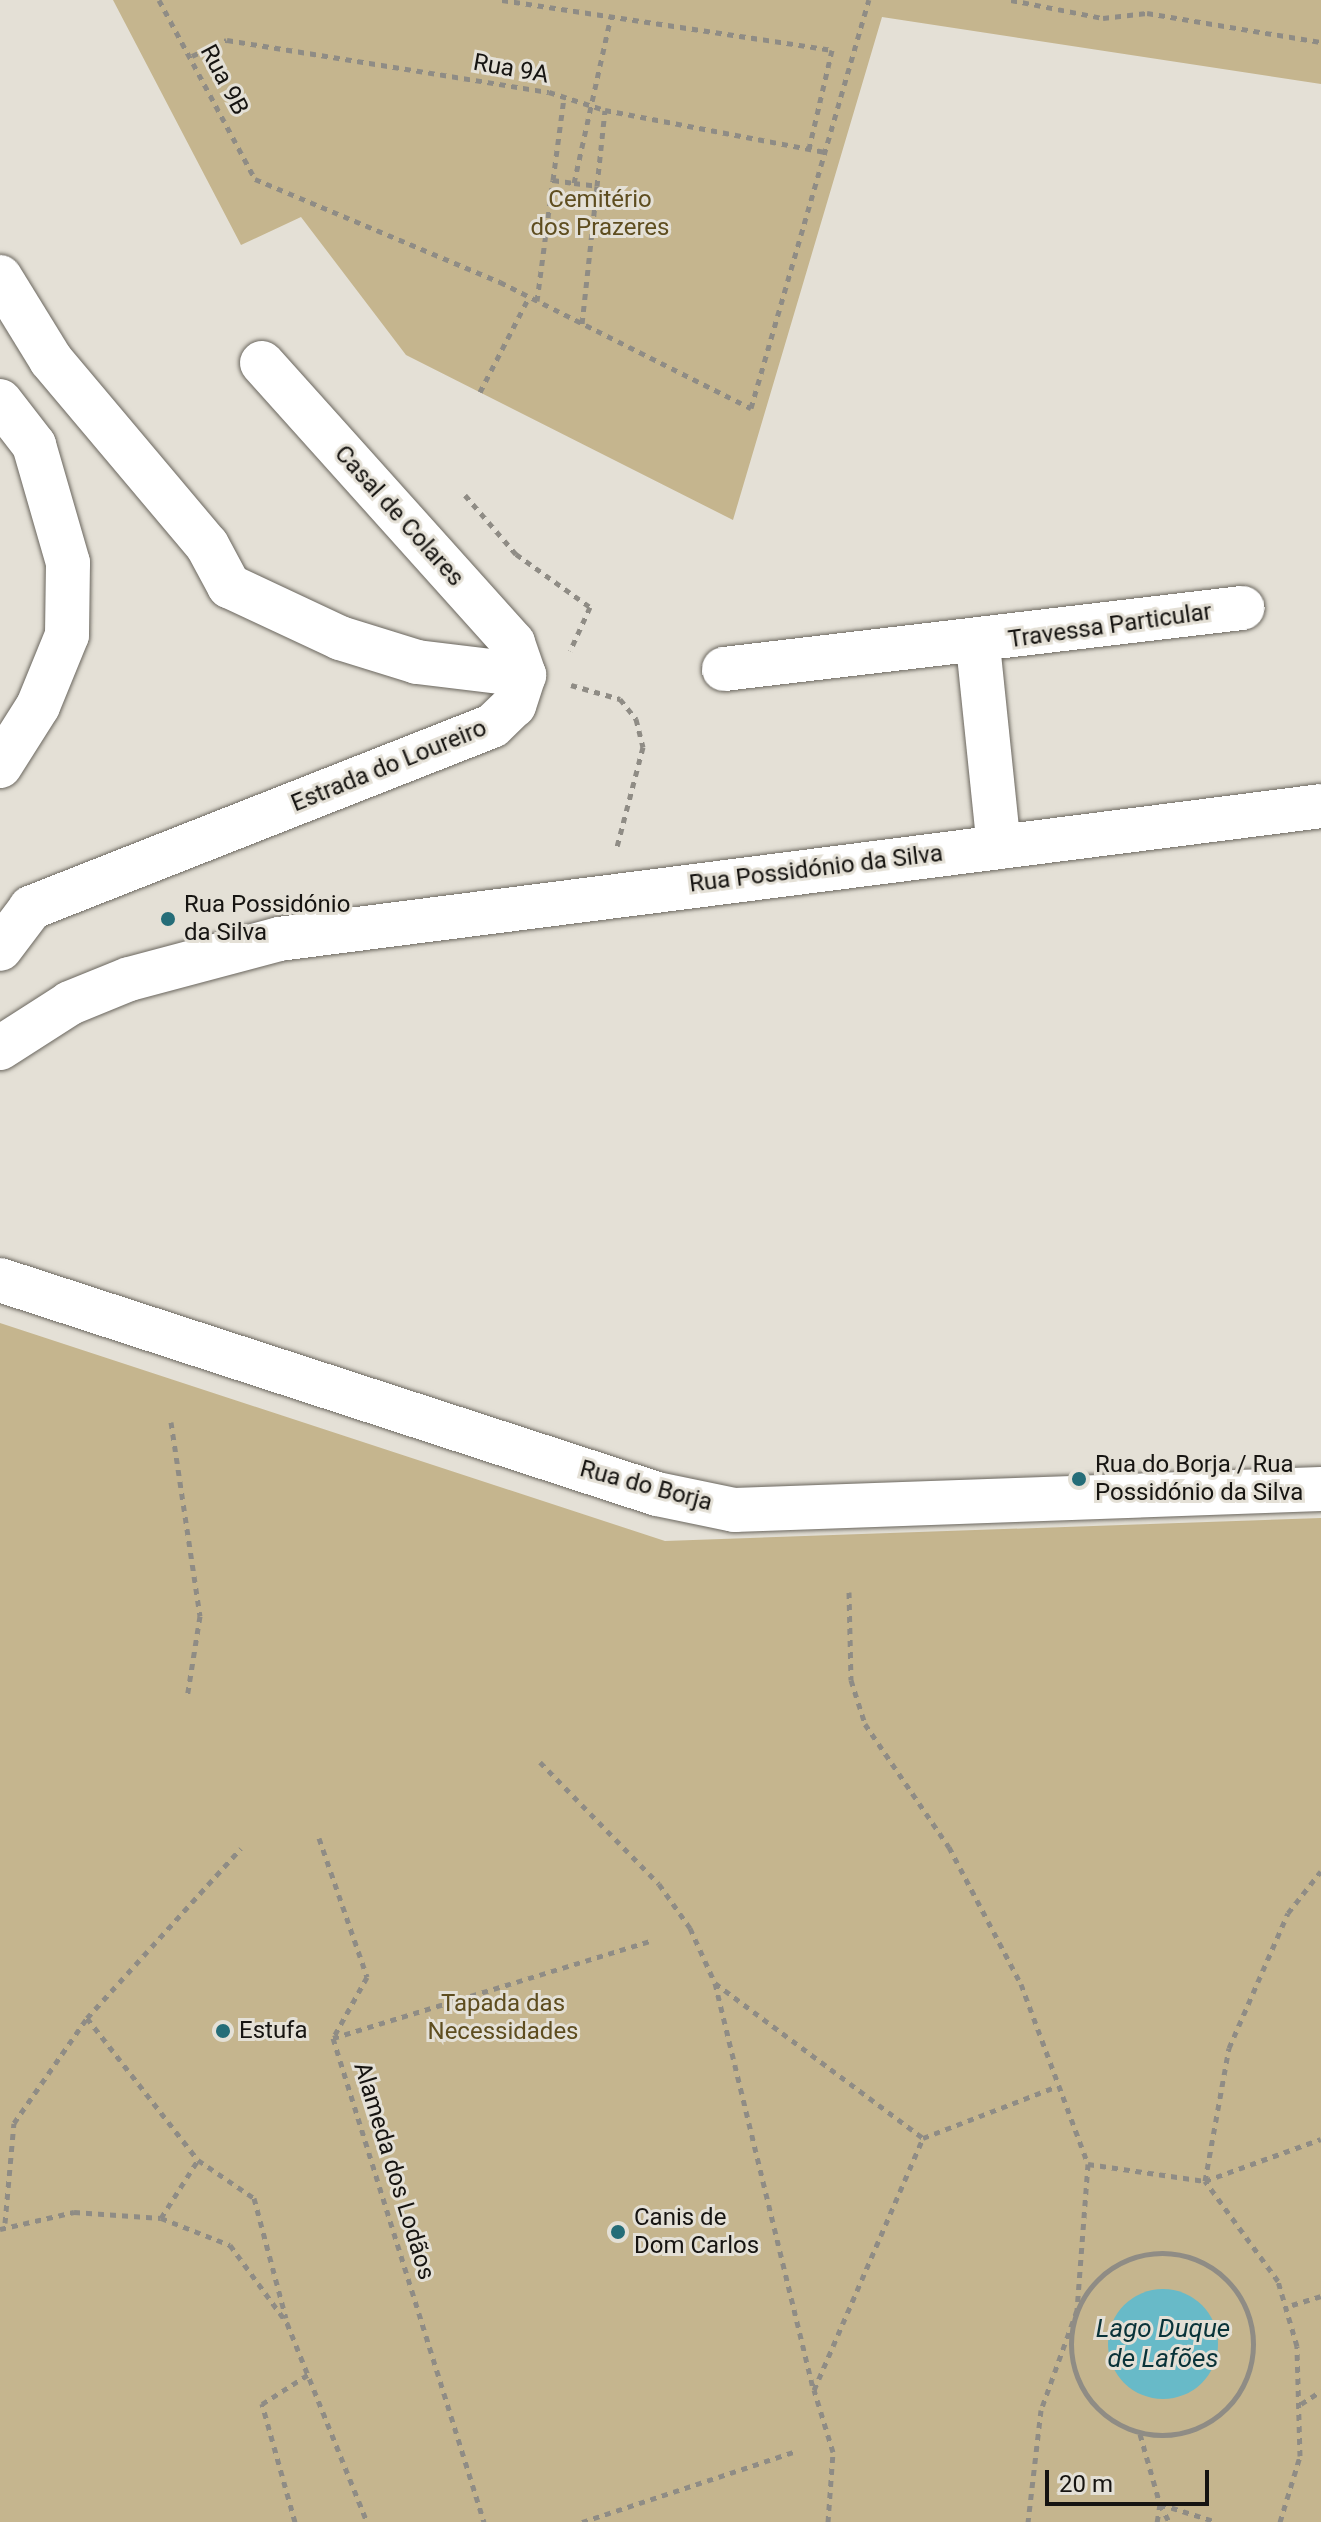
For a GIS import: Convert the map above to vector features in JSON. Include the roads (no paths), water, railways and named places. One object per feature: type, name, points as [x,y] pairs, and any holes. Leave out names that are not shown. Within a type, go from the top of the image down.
[{"type":"street","points":[[0,277],[51,360],[207,545],[229,586],[340,638],[417,662],[539,678]]},
{"type":"street","name":"Casal de Colares","points":[[262,363],[513,643],[539,678]]},
{"type":"street","points":[[0,401],[34,445],[68,563],[67,635],[38,706],[0,766]]},
{"type":"street","name":"Travessa Particular","points":[[724,669],[978,645],[1242,608]]},
{"type":"street","name":"Travessa Particular","points":[[978,645],[999,847]]},
{"type":"street","name":"Estrada do Loureiro","points":[[0,949],[31,908],[492,726],[539,678]]},
{"type":"street","name":"Rua Possidónio da Silva","points":[[0,1048],[70,1003],[129,979],[279,939],[1321,806]]},
{"type":"street","name":"Rua do Borja","points":[[0,1280],[657,1494],[734,1510],[1321,1489]]},
{"type":"water","name":"Lago Duque de Lafões","points":[[1163,2289],[1184,2293],[1202,2305],[1214,2323],[1218,2344],[1214,2365],[1202,2383],[1184,2395],[1163,2399],[1142,2395],[1124,2383],[1112,2365],[1108,2344],[1112,2323],[1124,2305],[1142,2293]]},
{"type":"place","name":"Rua Possidónio da Silva","points":[[168,919]]},
{"type":"place","name":"Rua do Borja / Rua Possidónio da Silva","points":[[1079,1479]]},
{"type":"place","name":"Estufa","points":[[223,2031]]},
{"type":"place","name":"Canis de Dom Carlos","points":[[618,2232]]},
{"type":"park label","name":"Cemitério dos Prazeres","points":[[600,214]]},
{"type":"park label","name":"Tapada das Necessidades","points":[[503,2018]]}]
